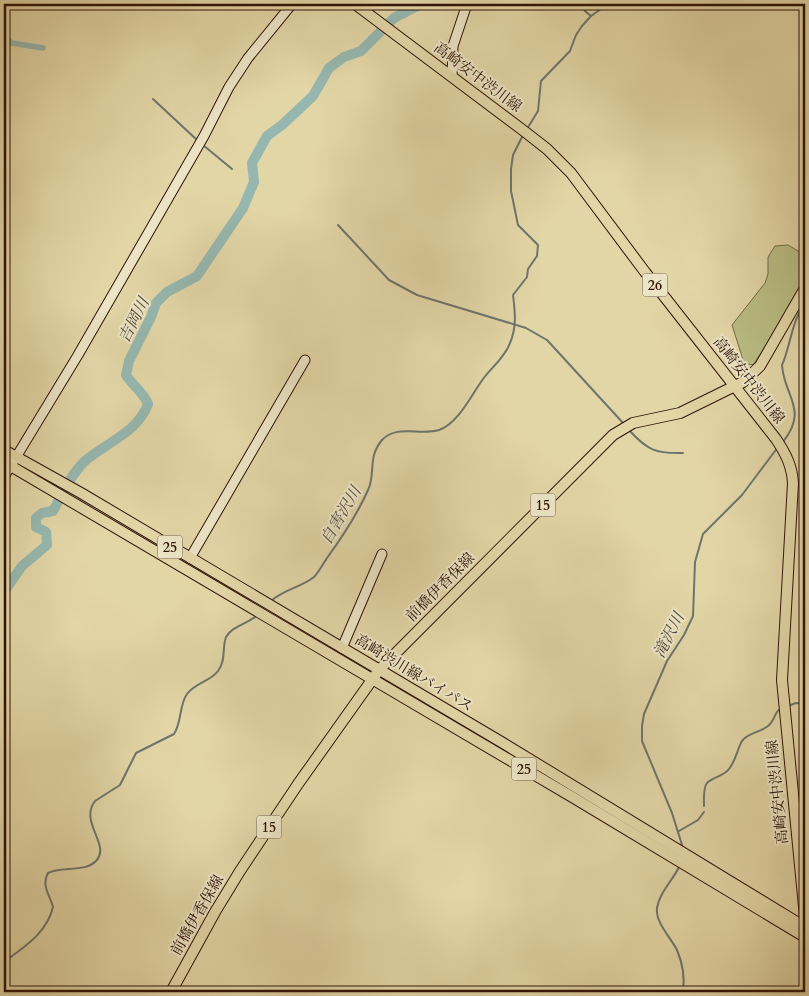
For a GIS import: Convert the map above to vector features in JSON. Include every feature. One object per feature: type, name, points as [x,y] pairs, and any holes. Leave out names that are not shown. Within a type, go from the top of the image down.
[{"type":"main road","name":"高崎安中渋川線","points":[[355,4],[527,133],[571,173],[784,451],[791,467],[793,484],[782,680],[805,917]]},
{"type":"main road","name":"前橋伊香保線","points":[[171,992],[240,870],[379,670],[613,435],[633,423],[680,413],[736,387],[750,377],[760,366],[805,288]]},
{"type":"main road","name":"高崎渋川線バイパス","points":[[4,450],[10,461],[75,504],[574,798],[805,928]]},
{"type":"main road","name":"高崎渋川線バイパス","points":[[10,461],[61,482],[190,558],[578,788],[677,855]]},
{"type":"main road","name":"高崎渋川線バイパス","points":[[693,864],[805,937]]},
{"type":"street","points":[[4,478],[10,461],[68,372],[204,136],[230,87],[248,58],[292,4]]},
{"type":"street","points":[[452,76],[453,46],[467,4]]},
{"type":"street","points":[[190,558],[305,360]]},
{"type":"street","points":[[342,648],[382,554]]},
{"type":"green space","points":[[788,245],[805,255],[805,288],[753,365],[744,363],[732,325],[765,283],[768,274],[768,257],[775,246]]},
{"type":"waterway","name":"吉岡川","points":[[4,592],[22,566],[47,545],[46,532],[36,527],[36,518],[42,513],[53,511],[80,466],[129,430],[143,414],[148,404],[144,396],[126,375],[129,361],[156,303],[167,292],[197,276],[243,208],[254,182],[252,163],[267,136],[282,125],[313,96],[329,68],[344,57],[361,51],[394,18],[421,4]]},
{"type":"waterway","points":[[582,4],[585,11],[591,16]]},
{"type":"waterway","name":"自害沢川","points":[[527,129],[538,111],[541,81],[570,51],[576,35],[582,26],[591,16],[608,4]]},
{"type":"waterway","points":[[4,37],[12,43],[43,48]]},
{"type":"waterway","points":[[153,99],[197,140]]},
{"type":"waterway","name":"自害沢川","points":[[271,601],[314,577],[339,542],[364,499],[370,484],[375,453],[382,440],[388,435],[402,431],[432,431],[446,427],[464,408],[483,379],[508,348],[515,325],[513,295],[527,277],[528,269],[537,256],[538,245],[518,225],[511,191],[513,155],[523,135]]},
{"type":"waterway","points":[[203,145],[232,169]]},
{"type":"waterway","points":[[338,225],[389,280],[417,295],[526,328],[547,340],[624,424]]},
{"type":"waterway","name":"滝沢川","points":[[783,442],[791,431],[795,412],[782,365],[798,316],[805,306]]},
{"type":"waterway","points":[[629,430],[641,442],[653,449],[666,453],[683,453]]},
{"type":"waterway","name":"滝沢川","points":[[683,848],[672,813],[642,741],[644,714],[667,661],[684,635],[693,616],[695,562],[703,534],[742,495],[778,447]]},
{"type":"waterway","name":"自害沢川","points":[[4,962],[34,939],[50,916],[53,907],[45,882],[48,873],[87,867],[97,860],[100,854],[100,847],[90,817],[95,801],[120,785],[136,753],[174,734],[177,729],[184,698],[190,690],[215,674],[220,667],[226,637],[236,627],[258,615]]},
{"type":"waterway","points":[[788,706],[796,703],[805,704]]},
{"type":"waterway","points":[[704,806],[704,791],[707,783],[729,769],[744,738],[768,726],[781,708]]},
{"type":"waterway","points":[[679,831],[698,820],[704,812]]},
{"type":"waterway","name":"滝沢川","points":[[679,867],[660,897],[657,913],[658,919],[679,955],[684,976],[683,992]]}]
